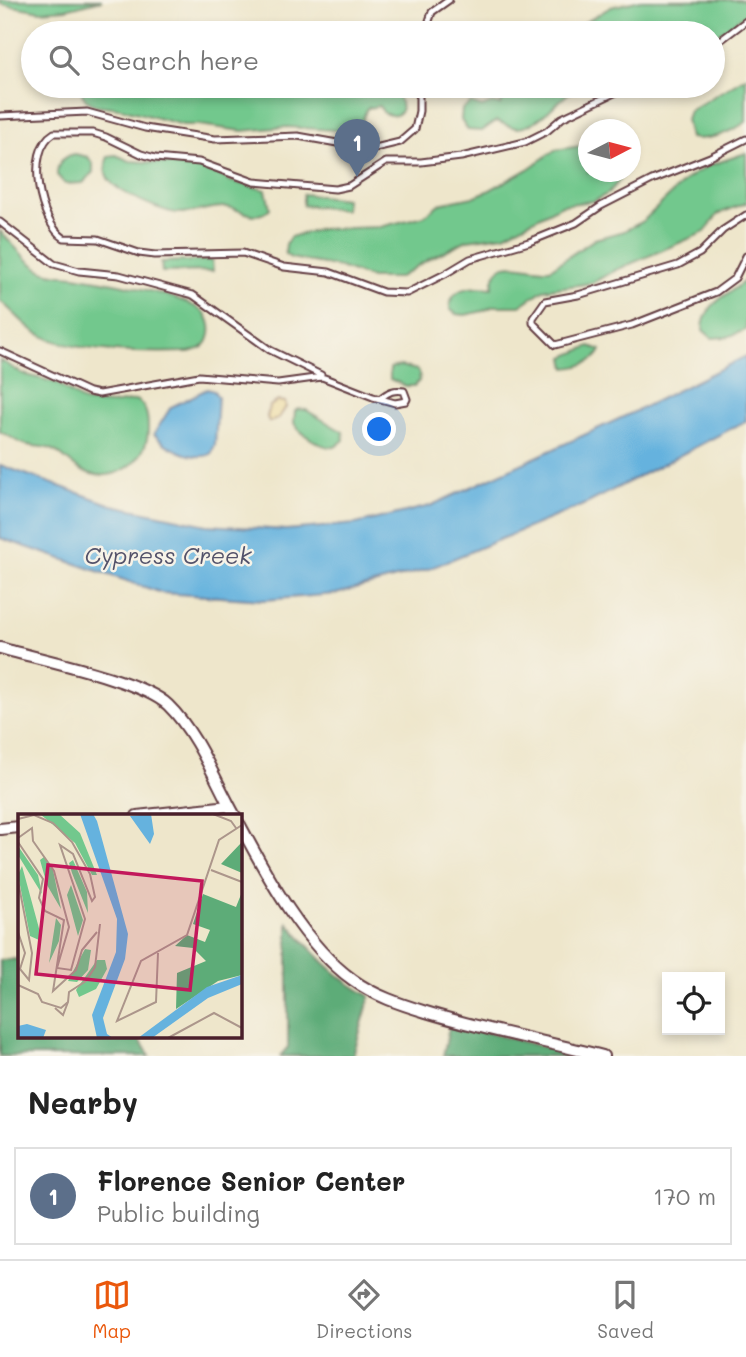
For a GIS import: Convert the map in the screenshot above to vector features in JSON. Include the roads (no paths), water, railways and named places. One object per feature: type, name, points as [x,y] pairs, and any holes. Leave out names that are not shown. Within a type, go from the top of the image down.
[{"type":"street","points":[[0,648],[109,679],[144,691],[165,702],[188,731],[232,811],[175,814]]},
{"type":"street","points":[[0,829],[18,827]]},
{"type":"street","points":[[242,828],[292,914],[332,961],[361,985],[395,1002],[443,1017],[603,1056]]},
{"type":"lane","points":[[429,21],[432,12],[449,0]]},
{"type":"lane","points":[[725,37],[746,21]]},
{"type":"lane","points":[[0,116],[87,112],[145,128],[215,139],[298,136],[375,148],[400,142],[415,129],[419,98]]},
{"type":"lane","points":[[604,98],[562,118],[547,131],[525,142],[461,157],[421,162],[386,162],[343,189],[254,182],[199,162],[155,158],[132,151],[106,136],[72,131],[54,133],[43,144],[36,164],[38,183],[53,228],[64,238],[99,239],[139,253],[155,255],[243,253],[284,267],[329,272],[376,290],[398,294],[414,291],[470,259],[529,242],[576,223],[600,206],[652,180],[746,139]]},
{"type":"lane","points":[[746,215],[723,230],[700,253],[678,265],[578,295],[545,301],[533,318],[533,323],[555,345],[632,325],[723,288],[738,274],[746,256]]},
{"type":"lane","points":[[0,222],[54,264],[79,271],[119,275],[193,295],[270,350],[327,378],[381,398]]},
{"type":"lane","points":[[0,351],[89,392],[99,394],[200,376],[278,383],[315,377],[327,378]]},
{"type":"water","name":"Cypress Creek","points":[[746,356],[746,421],[588,503],[426,570],[336,594],[264,600],[162,593],[0,538],[0,465],[112,505],[207,525],[286,530],[356,524],[430,506],[634,412]]},
{"type":"water","points":[[207,389],[214,391],[218,397],[215,445],[211,454],[188,455],[165,444],[154,434],[171,407]]},
{"type":"place","name":"Florence Senior Center","points":[[357,177]]}]
